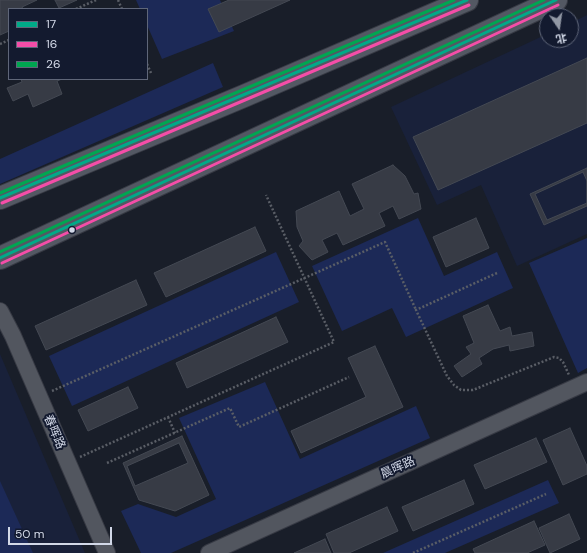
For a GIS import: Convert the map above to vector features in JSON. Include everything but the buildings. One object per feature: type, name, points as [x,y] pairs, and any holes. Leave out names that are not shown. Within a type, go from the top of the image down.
[{"type":"main road","points":[[0,198],[244,96],[467,0]]},
{"type":"main road","points":[[0,258],[556,0]]},
{"type":"street","name":"春晖路","points":[[0,311],[39,396],[107,553]]},
{"type":"street","name":"晨晖路","points":[[209,553],[581,385]]},
{"type":"path","points":[[78,8],[96,0]]},
{"type":"path","points":[[148,66],[151,73]]},
{"type":"path","points":[[68,463],[334,342],[266,195]]},
{"type":"path","points":[[39,396],[385,242],[447,376],[454,385],[461,390],[474,390],[554,358],[559,358],[581,385]]},
{"type":"path","points":[[416,310],[497,273]]},
{"type":"path","points":[[108,463],[230,408],[239,427],[349,377]]},
{"type":"path","points":[[168,417],[176,433]]},
{"type":"path","points":[[413,553],[546,494]]},
{"type":"shaded area","points":[[136,0],[220,0],[234,31],[162,59],[148,27],[148,8],[140,8]]},
{"type":"shaded area","points":[[587,15],[587,234],[517,266],[481,185],[437,205],[391,107],[539,38],[539,48],[579,48],[579,19]]},
{"type":"shaded area","points":[[213,63],[223,87],[0,184],[0,159]]},
{"type":"shaded area","points":[[418,218],[444,276],[497,252],[513,288],[406,337],[392,308],[342,331],[312,266]]},
{"type":"shaded area","points":[[587,238],[587,368],[578,373],[529,263]]},
{"type":"shaded area","points":[[276,252],[299,302],[72,406],[49,356]]},
{"type":"shaded area","points":[[0,354],[85,553],[0,553]]},
{"type":"shaded area","points":[[265,382],[300,459],[416,406],[430,438],[171,553],[141,553],[121,511],[138,504],[176,517],[216,499],[179,418]]},
{"type":"shaded area","points":[[548,480],[559,503],[445,553],[383,553]]},
{"type":"shaded area","points":[[0,481],[33,553],[0,553]]},
{"type":"transit line","name":"26","points":[[0,193],[454,0]]},
{"type":"transit line","name":"17","points":[[0,198],[467,0]]},
{"type":"transit line","name":"26","points":[[0,252],[544,0]]},
{"type":"transit line","name":"17","points":[[0,258],[556,0]]},
{"type":"transit line","name":"16","points":[[2,203],[469,5]]},
{"type":"transit line","name":"16","points":[[2,263],[558,5]]}]
